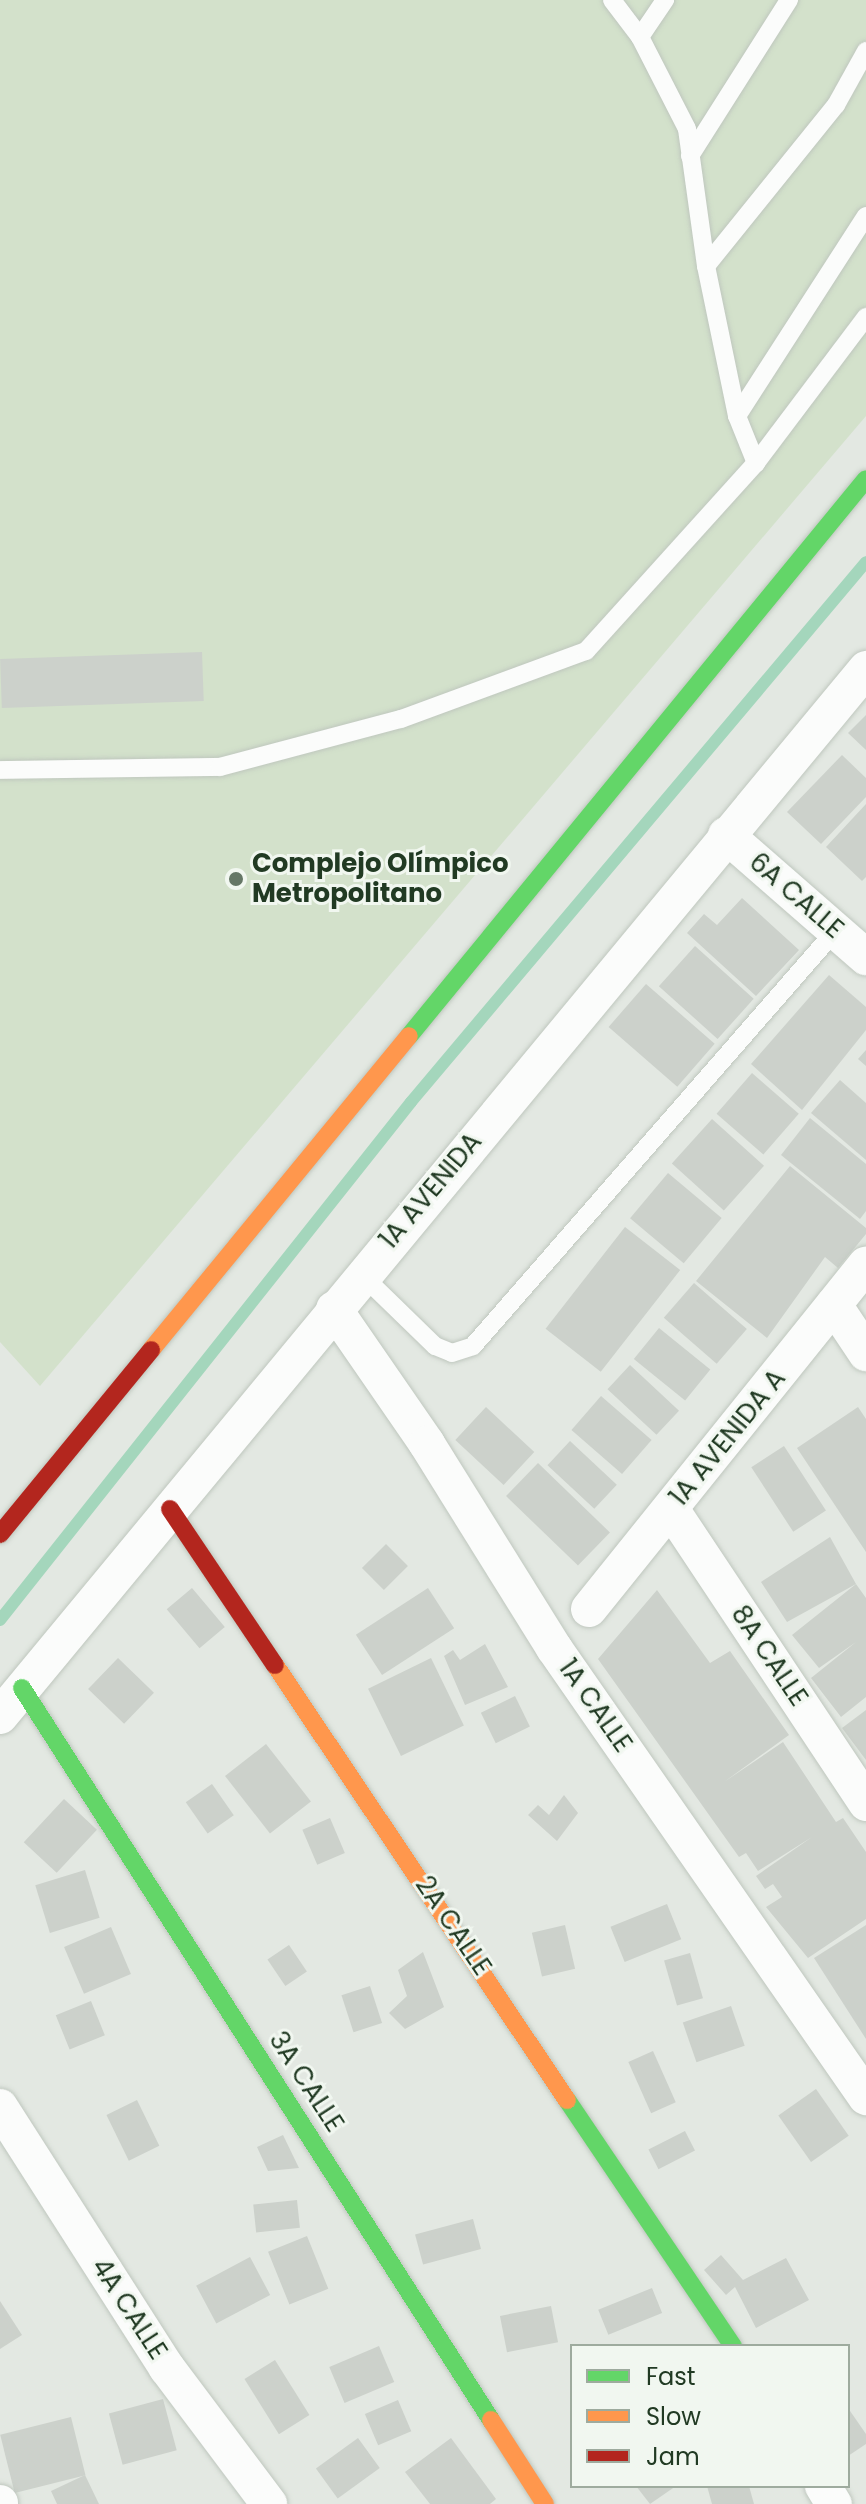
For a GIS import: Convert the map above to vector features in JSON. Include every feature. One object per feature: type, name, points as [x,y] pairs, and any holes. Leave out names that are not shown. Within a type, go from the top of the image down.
[{"type":"street","points":[[0,1534],[866,479]]},
{"type":"street","name":"1A AVENIDA","points":[[0,1716],[866,669]]},
{"type":"street","name":"6A CALLE","points":[[726,835],[866,957]]},
{"type":"street","name":"1A AVENIDA A","points":[[589,1609],[866,1265]]},
{"type":"street","points":[[834,1305],[866,1353]]},
{"type":"street","name":"1A CALLE","points":[[334,1309],[427,1444],[554,1648],[866,2097]]},
{"type":"street","name":"2A CALLE","points":[[170,1509],[732,2344]]},
{"type":"street","name":"8A CALLE","points":[[671,1509],[866,1803]]},
{"type":"street","name":"3A CALLE","points":[[22,1688],[545,2504]]},
{"type":"street","name":"4A CALLE","points":[[0,2107],[167,2368],[269,2504]]},
{"type":"lane","points":[[612,0],[640,37],[687,129],[706,266],[737,416],[756,463]]},
{"type":"lane","points":[[640,37],[665,0]]},
{"type":"lane","points":[[690,156],[789,0]]},
{"type":"lane","points":[[706,266],[836,105],[866,51]]},
{"type":"lane","points":[[737,416],[866,216]]},
{"type":"lane","points":[[0,770],[220,767],[401,719],[586,651],[756,463],[866,317]]},
{"type":"lane","points":[[362,1275],[435,1346],[452,1353],[473,1346],[836,930]]},
{"type":"green space","name":"Complejo Olímpico Metropolitano","points":[[0,0],[866,0],[866,416],[40,1386],[0,1342]]},
{"type":"building","points":[[202,652],[204,701],[2,708],[0,659]]},
{"type":"building","points":[[866,715],[866,750],[848,733]]},
{"type":"building","points":[[842,755],[866,778],[866,797],[821,844],[787,812]]},
{"type":"building","points":[[866,804],[866,877],[862,881],[826,847]]},
{"type":"building","points":[[742,898],[799,950],[756,996],[687,933],[704,914],[717,925]]},
{"type":"building","points":[[695,946],[754,999],[718,1039],[659,986]]},
{"type":"building","points":[[829,975],[866,1007],[866,1030],[802,1110],[751,1064]]},
{"type":"building","points":[[646,984],[715,1044],[677,1087],[609,1027]]},
{"type":"building","points":[[866,1050],[866,1066],[858,1059]]},
{"type":"building","points":[[752,1073],[799,1114],[763,1154],[717,1114]]},
{"type":"building","points":[[840,1080],[866,1103],[866,1160],[811,1113]]},
{"type":"building","points":[[810,1118],[866,1164],[866,1211],[860,1219],[781,1155]]},
{"type":"building","points":[[712,1119],[764,1166],[724,1210],[672,1164]]},
{"type":"building","points":[[790,1166],[866,1228],[866,1234],[838,1268],[825,1257],[767,1338],[696,1281]]},
{"type":"building","points":[[668,1173],[722,1218],[684,1263],[630,1218]]},
{"type":"building","points":[[625,1227],[680,1270],[601,1372],[546,1329]]},
{"type":"building","points":[[694,1283],[747,1329],[717,1364],[664,1318]]},
{"type":"building","points":[[659,1328],[710,1370],[685,1401],[634,1359]]},
{"type":"building","points":[[630,1365],[679,1411],[656,1435],[607,1389]]},
{"type":"building","points":[[601,1396],[652,1440],[622,1474],[571,1430]]},
{"type":"building","points":[[486,1407],[534,1452],[504,1485],[455,1440]]},
{"type":"building","points":[[858,1407],[866,1419],[866,1552],[797,1448]]},
{"type":"building","points":[[570,1441],[617,1485],[594,1509],[547,1465]]},
{"type":"building","points":[[784,1446],[826,1511],[793,1532],[751,1467]]},
{"type":"building","points":[[538,1463],[610,1532],[578,1566],[506,1496]]},
{"type":"building","points":[[830,1537],[856,1584],[787,1622],[761,1582]]},
{"type":"building","points":[[386,1544],[408,1566],[384,1590],[362,1568]]},
{"type":"building","points":[[856,1584],[866,1598],[866,1697],[841,1717],[811,1678],[856,1642],[819,1668],[792,1635]]},
{"type":"building","points":[[192,1588],[225,1627],[200,1648],[167,1609]]},
{"type":"building","points":[[428,1588],[454,1628],[382,1675],[356,1635]]},
{"type":"building","points":[[657,1590],[710,1663],[730,1651],[789,1735],[724,1782],[783,1742],[836,1822],[843,1818],[866,1852],[866,1919],[808,1958],[766,1907],[782,1897],[773,1884],[765,1889],[756,1876],[812,1837],[758,1871],[746,1853],[739,1857],[598,1659]]},
{"type":"building","points":[[485,1644],[508,1687],[465,1705],[444,1656],[453,1650],[460,1660]]},
{"type":"building","points":[[118,1658],[154,1693],[124,1724],[88,1689]]},
{"type":"building","points":[[431,1658],[464,1725],[401,1756],[368,1689]]},
{"type":"building","points":[[515,1696],[530,1727],[496,1743],[481,1713]]},
{"type":"building","points":[[866,1710],[866,1760],[842,1728]]},
{"type":"building","points":[[266,1744],[311,1802],[270,1834],[225,1776]]},
{"type":"building","points":[[212,1784],[234,1815],[208,1833],[186,1802]]},
{"type":"building","points":[[564,1795],[578,1813],[557,1841],[528,1815],[538,1805],[549,1815]]},
{"type":"building","points":[[64,1799],[97,1830],[57,1873],[24,1842]]},
{"type":"building","points":[[330,1818],[345,1853],[317,1865],[302,1830]]},
{"type":"building","points":[[85,1870],[100,1918],[50,1933],[35,1885]]},
{"type":"building","points":[[667,1904],[681,1939],[625,1962],[610,1927]]},
{"type":"building","points":[[565,1925],[575,1969],[542,1976],[532,1933]]},
{"type":"building","points":[[866,1925],[866,2039],[814,1958]]},
{"type":"building","points":[[111,1927],[131,1974],[84,1994],[64,1947]]},
{"type":"building","points":[[289,1945],[307,1972],[285,1986],[267,1960]]},
{"type":"building","points":[[423,1952],[444,2007],[405,2029],[389,2013],[407,1996],[398,1970]]},
{"type":"building","points":[[690,1953],[703,1998],[677,2006],[664,1960]]},
{"type":"building","points":[[370,1986],[382,2023],[354,2032],[341,1995]]},
{"type":"building","points":[[91,2001],[105,2035],[70,2050],[56,2015]]},
{"type":"building","points":[[731,2006],[745,2046],[696,2062],[683,2023]]},
{"type":"building","points":[[653,2051],[676,2102],[651,2113],[628,2062]]},
{"type":"building","points":[[816,2089],[849,2136],[811,2162],[778,2115]]},
{"type":"building","points":[[137,2100],[159,2146],[129,2161],[106,2115]]},
{"type":"building","points":[[685,2131],[695,2151],[658,2169],[648,2150]]},
{"type":"building","points":[[283,2135],[299,2168],[268,2171],[257,2147]]},
{"type":"building","points":[[297,2200],[300,2228],[256,2232],[253,2205]]},
{"type":"building","points":[[473,2219],[481,2249],[423,2264],[415,2235]]},
{"type":"building","points":[[307,2236],[328,2289],[289,2305],[268,2252]]},
{"type":"building","points":[[721,2255],[743,2280],[786,2258],[809,2300],[756,2328],[735,2287],[726,2295],[704,2270]]},
{"type":"building","points":[[250,2257],[270,2295],[216,2324],[196,2286]]},
{"type":"building","points":[[652,2288],[662,2313],[608,2335],[598,2310]]},
{"type":"building","points":[[0,2301],[22,2335],[0,2349]]},
{"type":"building","points":[[551,2306],[558,2342],[507,2352],[500,2316]]},
{"type":"building","points":[[379,2346],[394,2382],[345,2403],[329,2367]]},
{"type":"building","points":[[275,2360],[309,2415],[279,2434],[244,2379]]},
{"type":"building","points":[[163,2399],[177,2450],[123,2465],[109,2413]]},
{"type":"building","points":[[398,2400],[411,2431],[378,2445],[365,2414]]},
{"type":"building","points":[[850,2411],[866,2434],[866,2444],[850,2455]]},
{"type":"building","points":[[71,2417],[86,2475],[15,2493],[0,2435]]},
{"type":"building","points":[[358,2438],[380,2468],[338,2498],[316,2469]]},
{"type":"building","points":[[451,2438],[496,2499],[490,2504],[430,2504],[405,2472]]},
{"type":"building","points":[[85,2475],[99,2504],[57,2504],[51,2491]]},
{"type":"building","points":[[638,2488],[673,2488],[650,2504]]},
{"type":"building","points":[[708,2488],[750,2488],[754,2504],[712,2504]]},
{"type":"waterway","points":[[0,1620],[411,1102],[866,562]]},
{"type":"traffic: fast","points":[[409,1036],[866,479]]},
{"type":"traffic: fast","points":[[22,1688],[491,2420]]},
{"type":"traffic: fast","points":[[567,2100],[732,2344]]},
{"type":"traffic: slow","points":[[151,1350],[409,1036]]},
{"type":"traffic: slow","points":[[275,1665],[567,2100]]},
{"type":"traffic: slow","points":[[491,2420],[545,2504]]},
{"type":"traffic: jam","points":[[0,1534],[151,1350]]},
{"type":"traffic: jam","points":[[170,1509],[275,1665]]},
{"type":"place","name":"Complejo Olímpico Metropolitano","points":[[236,879]]}]
